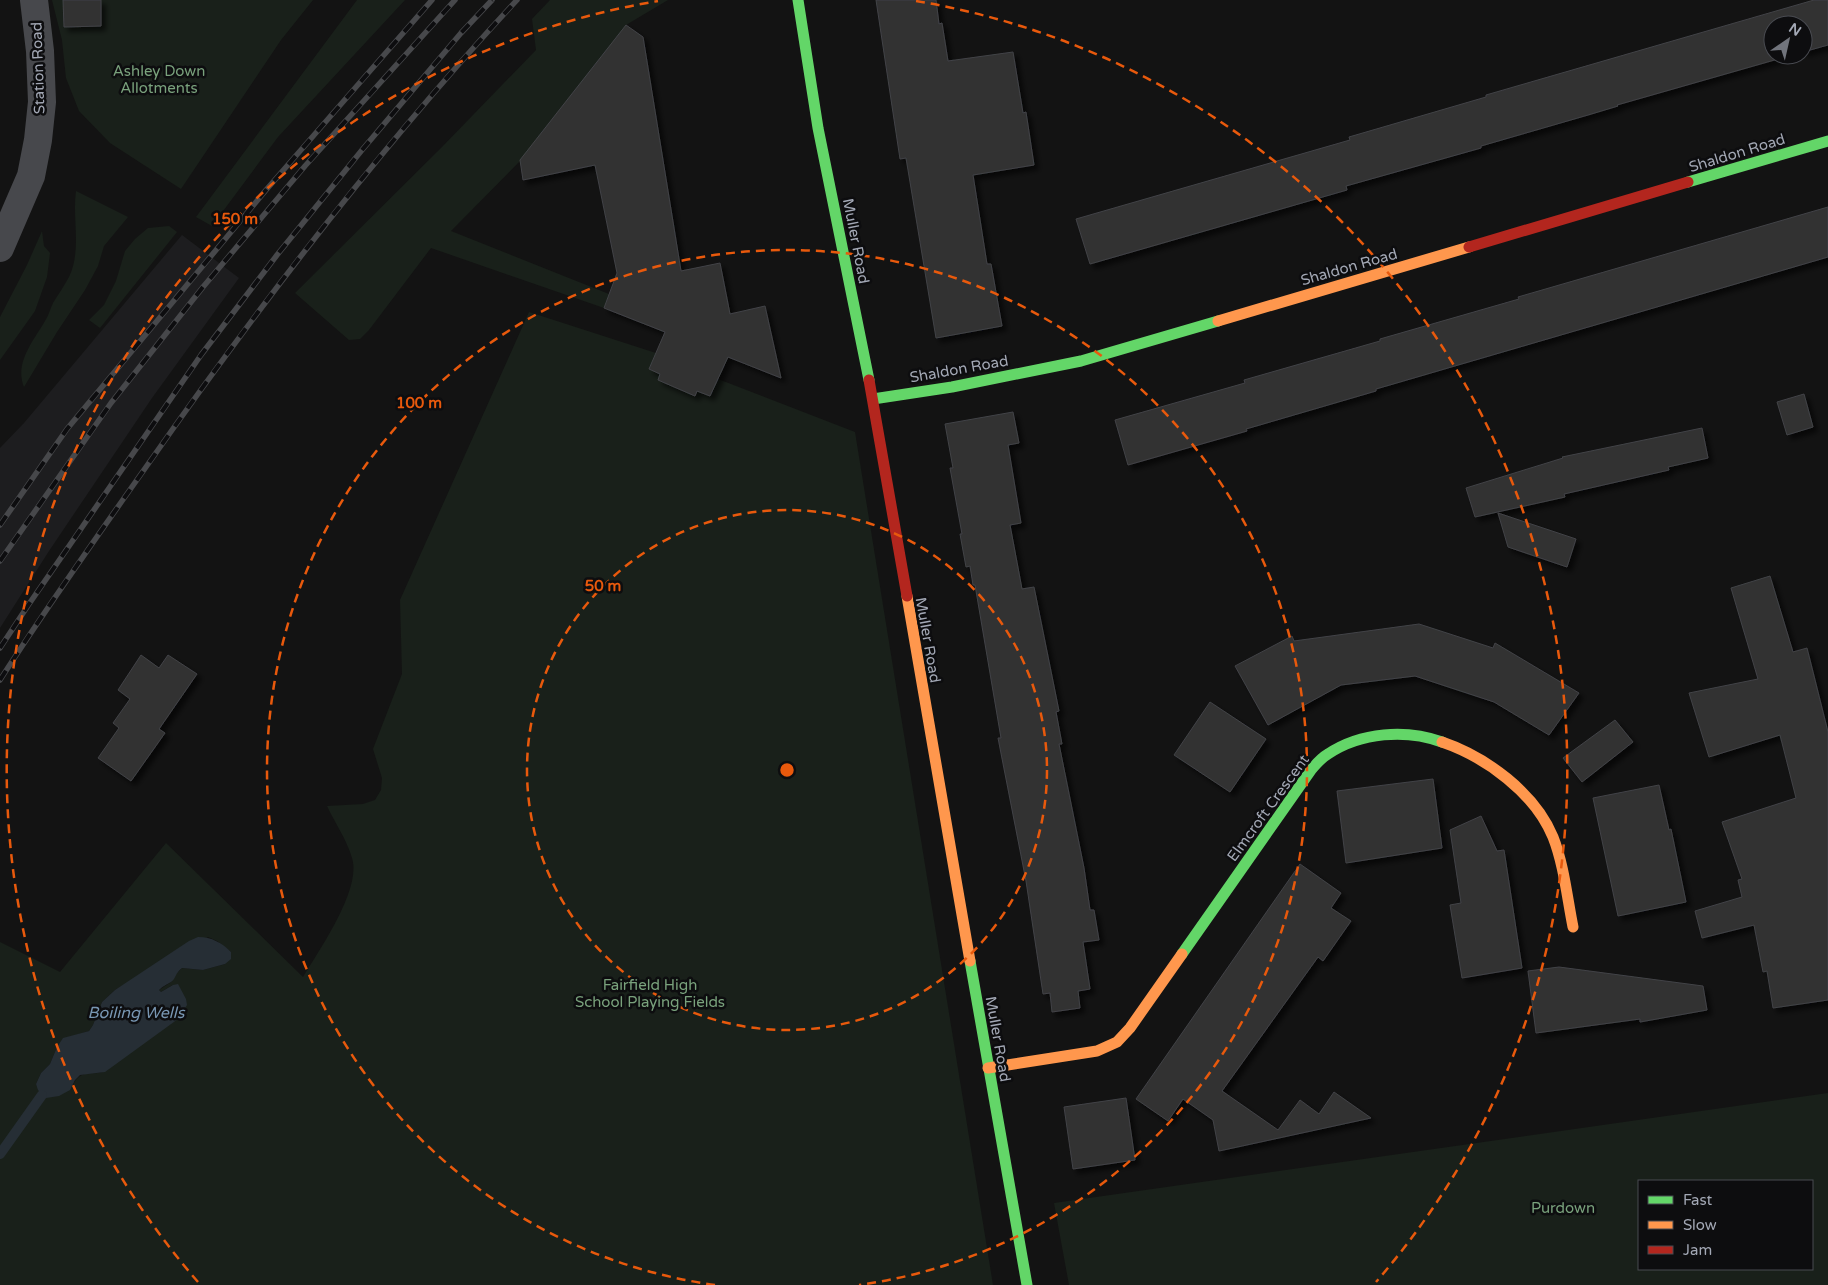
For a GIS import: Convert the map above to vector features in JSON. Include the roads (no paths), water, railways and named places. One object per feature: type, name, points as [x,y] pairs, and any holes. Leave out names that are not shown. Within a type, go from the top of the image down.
[{"type":"street","name":"Station Road","points":[[2,241],[30,176],[38,140],[42,102],[40,51],[34,0]]},
{"type":"street","name":"Muller Road","points":[[798,0],[818,128],[873,399],[1027,1285]]},
{"type":"street","name":"Shaldon Road","points":[[873,399],[952,387],[1081,361],[1828,141]]},
{"type":"street","name":"Elmcroft Crescent","points":[[988,1068],[1096,1051],[1117,1042],[1130,1028],[1311,770],[1329,753],[1353,742],[1376,735],[1436,738],[1467,750],[1514,784],[1534,807],[1548,828],[1557,852],[1572,927]]},
{"type":"water","name":"Boiling Wells","points":[[198,937],[212,939],[220,943],[231,952],[231,959],[225,964],[203,970],[182,968],[173,981],[159,990],[161,992],[178,984],[187,1005],[178,1019],[105,1072],[80,1075],[70,1090],[59,1096],[46,1098],[38,1090],[36,1084],[41,1073],[50,1064],[63,1038],[89,1031],[102,1002],[115,990]]},
{"type":"waterway","points":[[0,1154],[42,1095]]},
{"type":"railway","points":[[0,525],[67,429],[266,190],[432,0]]},
{"type":"railway","points":[[0,561],[111,403],[203,287],[305,166],[455,0]]},
{"type":"railway","points":[[0,648],[201,355],[277,255],[362,150],[461,33],[492,0]]},
{"type":"railway","points":[[0,680],[53,600],[189,406],[278,286],[370,169],[467,55],[517,0]]},
{"type":"park label","name":"Ashley Down Allotments","points":[[159,80]]},
{"type":"park label","name":"Fairfield High School Playing Fields","points":[[650,994]]},
{"type":"park label","name":"Purdown","points":[[1563,1208]]}]
